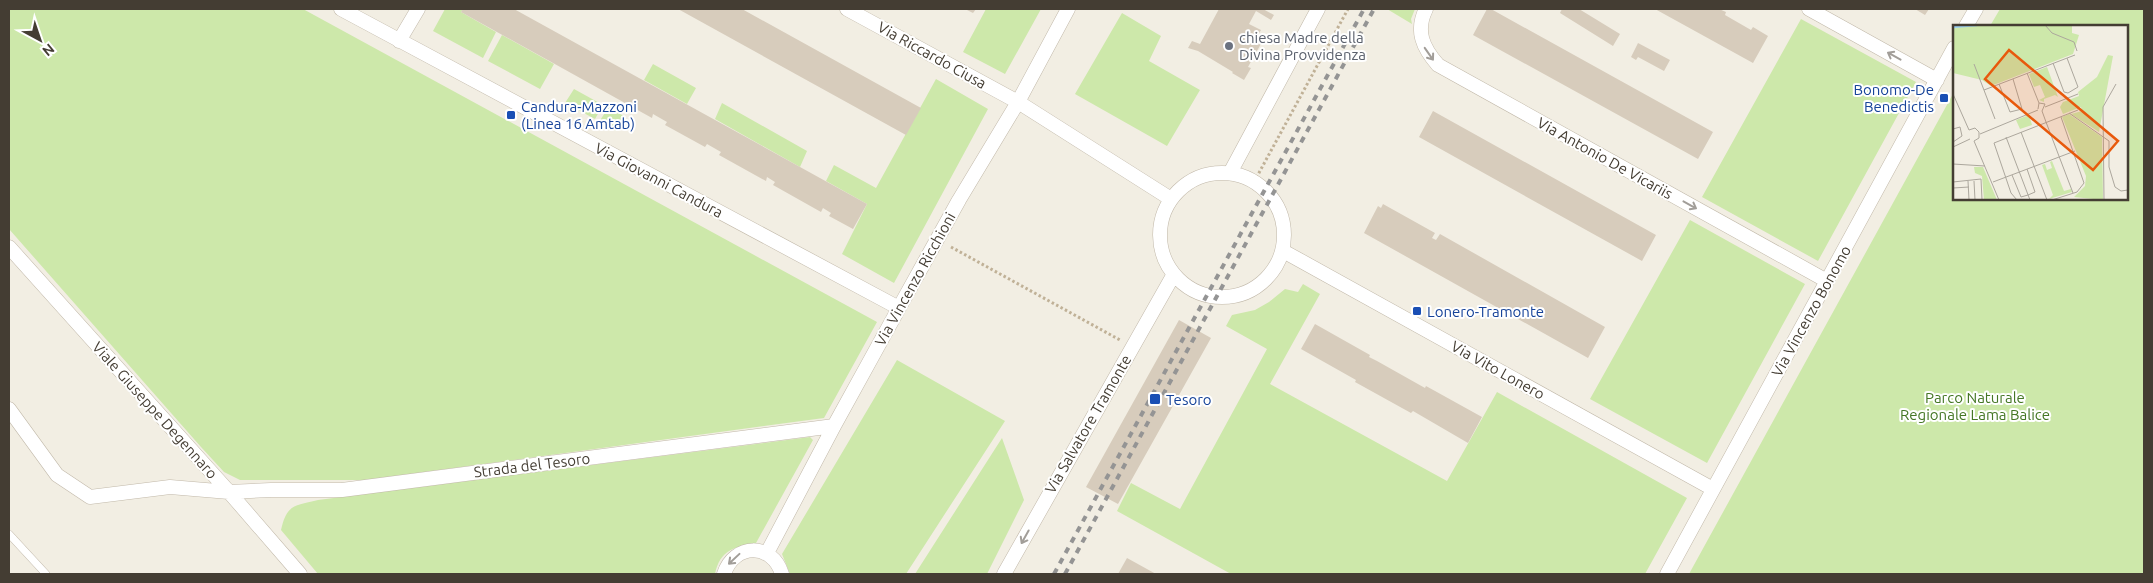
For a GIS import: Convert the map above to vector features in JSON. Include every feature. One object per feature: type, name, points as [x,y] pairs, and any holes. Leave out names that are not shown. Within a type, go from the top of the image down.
[{"type":"street","name":"Via Giovanni Candura","points":[[341,9],[899,308]]},
{"type":"street","points":[[399,41],[418,9]]},
{"type":"street","name":"Via Riccardo Ciusa","points":[[847,9],[1018,102],[1171,200]]},
{"type":"street","name":"Via Vincenzo Ricchioni","points":[[767,554],[834,426],[937,239],[1018,102],[1068,9]]},
{"type":"street","points":[[1230,173],[1318,9]]},
{"type":"street","name":"Via Antonio De Vicariis","points":[[1426,9],[1421,24],[1420,39],[1427,53],[1438,66],[1827,281]]},
{"type":"street","points":[[1809,9],[1937,80]]},
{"type":"street","points":[[1967,25],[1976,9]]},
{"type":"street","name":"Via Vincenzo Bonomo","points":[[1667,574],[1953,50]]},
{"type":"street","points":[[1213,173],[1230,173],[1254,182],[1262,187],[1274,201],[1282,217],[1283,251],[1273,270],[1260,284],[1243,293],[1225,297],[1206,295],[1188,287],[1174,274],[1164,257],[1160,237],[1163,218],[1171,200],[1183,187],[1197,178],[1213,173]]},
{"type":"street","name":"Viale Giuseppe Degennaro","points":[[9,247],[300,574]]},
{"type":"street","name":"Via Vito Lonero","points":[[1283,251],[1713,490]]},
{"type":"street","name":"Via Salvatore Tramonte","points":[[1004,574],[1174,274]]},
{"type":"street","name":"Strada del Tesoro","points":[[9,409],[57,475],[90,497],[170,487],[229,492],[342,490],[834,426]]},
{"type":"street","points":[[724,574],[732,559],[748,550],[767,554],[780,566],[782,574]]},
{"type":"lane","points":[[9,534],[46,574]]},
{"type":"path","points":[[1254,182],[1348,9]]},
{"type":"path","points":[[937,239],[1132,347]]},
{"type":"green space","points":[[9,9],[303,9],[877,322],[824,418],[365,480],[240,480],[224,472],[9,229]]},
{"type":"green space","points":[[445,9],[463,9],[461,12],[496,32],[483,58],[433,31]]},
{"type":"green space","points":[[986,9],[1041,9],[1005,74],[963,52]]},
{"type":"green space","points":[[1387,9],[1415,9],[1411,19],[1412,24]]},
{"type":"green space","name":"Parco Naturale Regionale Lama Balice","points":[[2000,9],[2144,9],[2144,574],[1689,574],[1953,94],[1953,200],[2128,200],[2128,25],[1991,25]]},
{"type":"green space","points":[[1122,13],[1161,36],[1149,61],[1200,90],[1167,146],[1075,94]]},
{"type":"green space","points":[[1801,19],[1916,82],[1818,261],[1702,197]]},
{"type":"green space","points":[[502,35],[554,64],[540,89],[488,61]]},
{"type":"green space","points":[[653,64],[696,88],[687,104],[644,80]]},
{"type":"green space","points":[[936,79],[988,109],[894,283],[842,254],[867,204],[826,181],[834,165],[876,188]]},
{"type":"green space","points":[[574,89],[603,105],[595,119],[565,103]]},
{"type":"green space","points":[[722,103],[807,151],[800,167],[715,119]]},
{"type":"green space","points":[[608,108],[624,116],[616,131],[599,122]]},
{"type":"green space","points":[[1690,220],[1805,284],[1707,463],[1590,399]]},
{"type":"green space","points":[[1303,284],[1320,294],[1270,384],[1447,481],[1497,392],[1687,498],[1645,574],[1231,574],[1117,511],[1131,483],[1180,509],[1267,349],[1226,326],[1232,315],[1255,310],[1285,289],[1298,292]]},
{"type":"green space","points":[[897,360],[1005,421],[906,574],[790,574],[782,554]]},
{"type":"green space","points":[[810,437],[813,440],[756,543],[729,551],[720,560],[715,574],[318,574],[281,530],[283,521],[289,511],[297,505],[318,500]]},
{"type":"green space","points":[[1002,438],[1024,500],[987,574],[915,574]]},
{"type":"building","points":[[463,9],[514,9],[867,204],[853,229],[829,216],[831,213],[823,208],[821,212],[773,185],[775,182],[767,177],[766,181],[719,155],[721,152],[707,144],[705,147],[665,125],[667,122],[653,114],[652,118],[461,12]]},
{"type":"building","points":[[678,9],[742,9],[921,108],[906,135]]},
{"type":"building","points":[[965,9],[976,9],[973,13]]},
{"type":"building","name":"chiesa Madre della Divina Provvidenza","points":[[1219,9],[1263,9],[1274,15],[1271,20],[1256,11],[1249,24],[1261,30],[1256,38],[1262,42],[1248,67],[1251,68],[1244,80],[1198,51],[1188,48],[1192,41],[1200,44]]},
{"type":"building","points":[[1487,9],[1491,9],[1713,132],[1698,159],[1473,35]]},
{"type":"building","points":[[1562,9],[1579,9],[1620,34],[1613,46],[1560,13]]},
{"type":"building","points":[[1655,9],[1719,9],[1726,12],[1725,15],[1751,30],[1753,27],[1768,36],[1753,63]]},
{"type":"building","points":[[1915,9],[1929,9],[1925,15]]},
{"type":"building","points":[[1638,43],[1670,60],[1664,71],[1638,57],[1636,60],[1631,57]]},
{"type":"building","points":[[1433,111],[1656,235],[1642,261],[1419,137]]},
{"type":"building","points":[[1383,204],[1435,233],[1432,238],[1436,240],[1440,234],[1605,327],[1588,358],[1364,233],[1378,206],[1381,208]]},
{"type":"building","points":[[1179,320],[1211,338],[1118,504],[1086,487]]},
{"type":"building","points":[[1315,324],[1370,355],[1369,357],[1482,417],[1468,443],[1413,411],[1411,413],[1355,382],[1356,380],[1301,349]]},
{"type":"building","points":[[1127,558],[1156,574],[1118,574]]},
{"type":"railway","points":[[1054,574],[1364,9]]},
{"type":"railway","points":[[1065,574],[1374,9]]},
{"type":"place","name":"chiesa Madre della Divina Provvidenza","points":[[1229,46]]},
{"type":"place","name":"Bonomo-De Benedictis","points":[[1944,98]]},
{"type":"place","name":"Candura-Mazzoni (Linea 16 Amtab)","points":[[511,115]]},
{"type":"place","name":"Lonero-Tramonte","points":[[1417,311]]},
{"type":"place","name":"Tesoro","points":[[1155,399]]}]
